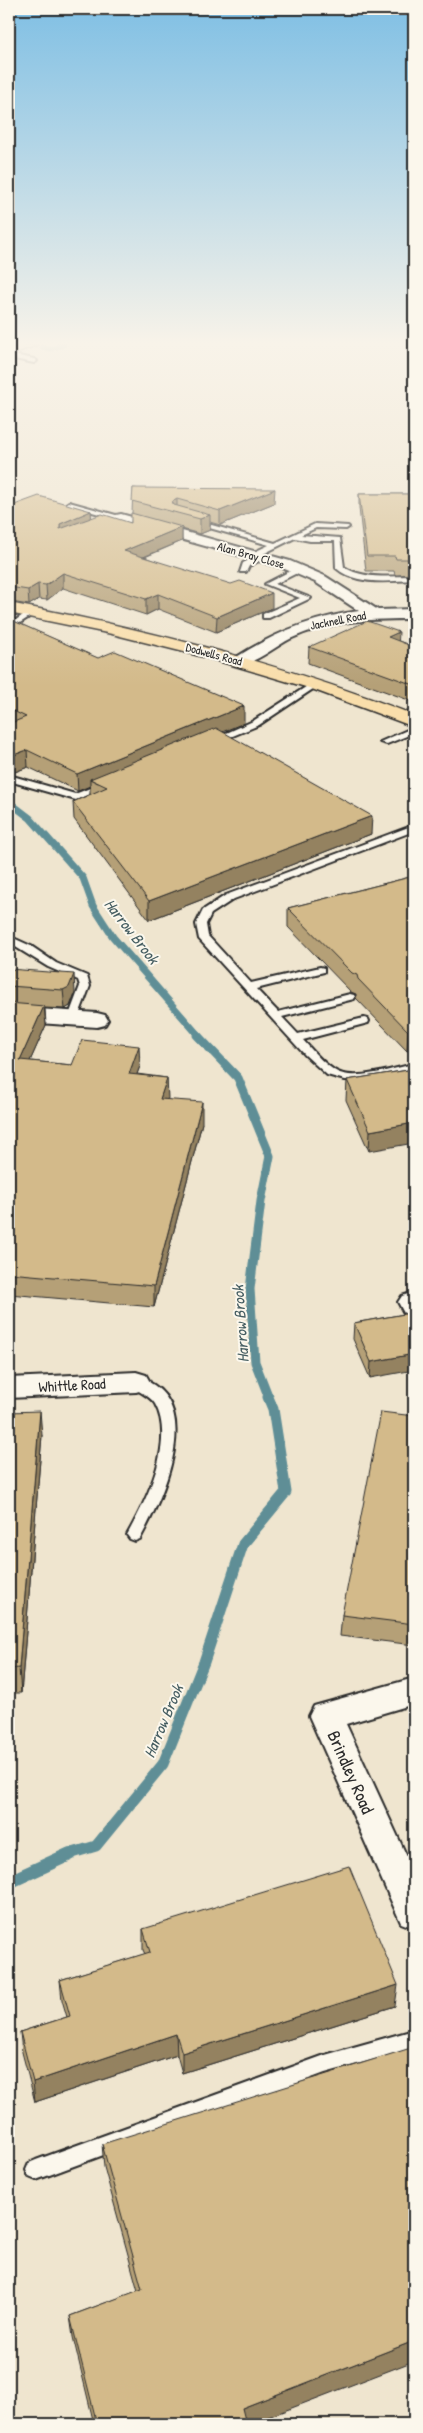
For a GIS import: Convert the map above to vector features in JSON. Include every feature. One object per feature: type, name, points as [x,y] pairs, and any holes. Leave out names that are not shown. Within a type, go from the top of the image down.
[{"type":"main road","name":"Dodwells Road","points":[[9,608],[138,635],[241,661],[315,685],[414,721]]},
{"type":"street","name":"Alan Bray Close","points":[[121,518],[258,556],[299,570],[320,579],[372,613]]},
{"type":"street","name":"Jacknell Road","points":[[241,661],[276,638],[315,622],[372,613],[414,625]]},
{"type":"street","points":[[9,1014],[97,1020]]},
{"type":"street","name":"Whittle Road","points":[[9,1388],[136,1382]]},
{"type":"street","name":"Brindley Road","points":[[414,1690],[326,1716],[414,1911]]},
{"type":"lane","points":[[69,504],[121,518]]},
{"type":"lane","points":[[105,524],[121,518]]},
{"type":"lane","points":[[186,520],[276,545]]},
{"type":"lane","points":[[243,570],[246,565],[258,556],[315,526],[346,527]]},
{"type":"lane","points":[[295,536],[310,539],[338,539],[340,568],[360,576],[414,578]]},
{"type":"lane","points":[[266,616],[306,598],[269,584],[299,570]]},
{"type":"lane","points":[[9,628],[33,612]]},
{"type":"lane","points":[[202,745],[256,723],[315,685]]},
{"type":"lane","points":[[384,742],[414,730]]},
{"type":"lane","points":[[9,778],[76,797],[112,782]]},
{"type":"lane","points":[[414,828],[230,897],[207,912],[200,924],[203,937],[275,1016],[331,1072],[345,1077],[366,1078],[414,1067]]},
{"type":"lane","points":[[9,939],[27,948],[52,966],[83,978],[85,986],[73,1018]]},
{"type":"lane","points":[[249,987],[320,970]]},
{"type":"lane","points":[[275,1016],[350,997]]},
{"type":"lane","points":[[296,1038],[364,1021]]},
{"type":"lane","points":[[135,1535],[149,1510],[161,1478],[166,1455],[167,1426],[162,1404],[153,1392],[136,1382]]},
{"type":"lane","points":[[36,2170],[325,2064],[414,2039]]},
{"type":"building","points":[[133,488],[275,489],[220,511],[177,499],[172,502],[174,505],[210,515],[200,519],[132,501]]},
{"type":"building","points":[[359,494],[414,494],[414,559],[396,559],[395,556],[367,556]]},
{"type":"building","points":[[39,496],[91,511],[60,524],[60,529],[102,514],[131,523],[131,513],[182,527],[124,551],[231,584],[240,581],[272,593],[217,617],[158,594],[146,599],[63,573],[46,585],[38,584],[28,590],[9,587],[9,507]]},
{"type":"building","points":[[9,619],[98,658],[115,651],[244,706],[77,774],[27,750],[11,756],[9,755],[9,724],[26,717],[9,709]]},
{"type":"building","points":[[367,621],[399,632],[388,637],[414,647],[414,685],[309,647]]},
{"type":"building","points":[[216,728],[372,816],[149,901],[73,802],[107,787],[90,779]]},
{"type":"building","points":[[414,876],[414,1029],[408,1031],[358,979],[357,975],[352,973],[288,908]]},
{"type":"building","points":[[9,969],[74,974],[69,987],[63,990],[9,986]]},
{"type":"building","points":[[9,1003],[44,1006],[20,1060],[72,1065],[82,1040],[139,1046],[129,1074],[167,1078],[160,1099],[202,1102],[154,1286],[9,1273]]},
{"type":"building","points":[[414,1069],[414,1123],[370,1131],[347,1080]]},
{"type":"building","points":[[410,1313],[414,1322],[414,1354],[371,1362],[354,1323]]},
{"type":"building","points":[[40,1411],[19,1668],[9,1669],[9,1412]]},
{"type":"building","points":[[381,1412],[414,1416],[414,1624],[342,1615]]},
{"type":"building","points":[[349,1866],[398,1985],[182,2053],[176,2034],[33,2082],[20,2032],[70,2016],[60,1980],[150,1952],[143,1929]]},
{"type":"building","points":[[414,2047],[414,2196],[409,2198],[414,2212],[414,2341],[242,2408],[246,2424],[97,2424],[70,2316],[142,2289],[102,2144]]},
{"type":"waterway","name":"Harrow Brook","points":[[9,802],[30,818],[83,878],[93,906],[113,937],[199,1036]]},
{"type":"waterway","name":"Harrow Brook","points":[[197,1035],[238,1078],[270,1156],[261,1201],[250,1289],[255,1362],[269,1398]]},
{"type":"waterway","name":"Harrow Brook","points":[[66,1855],[96,1846],[163,1764],[204,1662],[243,1544],[286,1492],[273,1409],[268,1397]]},
{"type":"waterway","name":"Harrow Brook","points":[[9,1882],[70,1854]]}]
